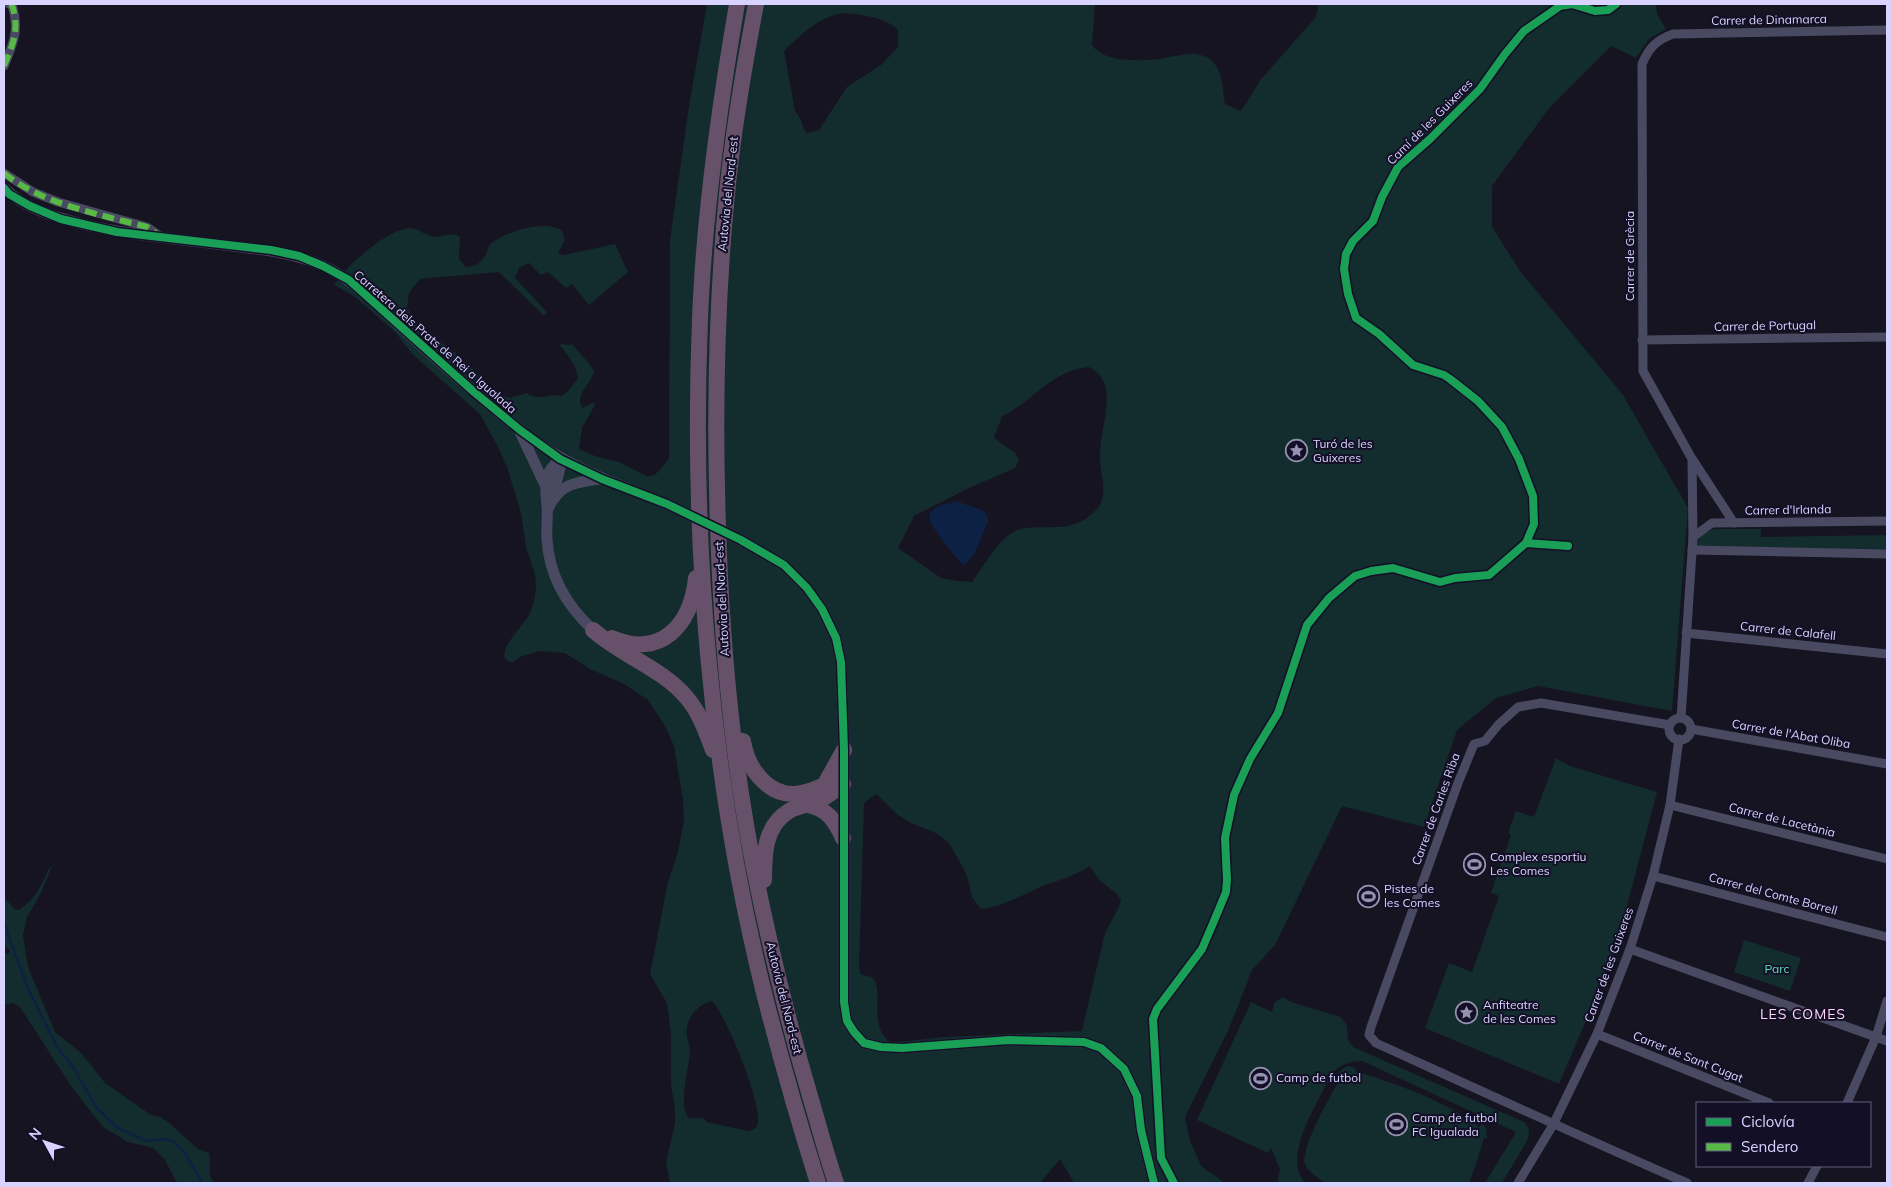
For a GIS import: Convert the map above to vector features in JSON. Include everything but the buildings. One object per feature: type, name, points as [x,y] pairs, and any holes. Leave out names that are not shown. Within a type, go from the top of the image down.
[{"type":"highway","name":"Autovia del Nord-est","points":[[737,4],[721,96],[708,207],[700,320],[698,450],[701,549],[707,645],[723,774],[743,893],[764,991],[818,1183]]},
{"type":"highway","name":"Autovia del Nord-est","points":[[756,4],[745,65],[722,248],[715,382],[715,464],[721,599],[729,698],[752,855],[761,902],[792,1032],[836,1183]]},
{"type":"highway","points":[[593,630],[621,642],[634,644],[651,643],[671,634],[684,619],[691,605],[701,549]]},
{"type":"highway","points":[[593,630],[620,650],[670,681],[687,698],[704,727],[723,774]]},
{"type":"highway","points":[[729,698],[739,720],[745,755],[760,780],[770,788],[788,794],[808,792],[825,784],[843,784]]},
{"type":"highway","points":[[825,784],[844,750]]},
{"type":"highway","points":[[761,902],[764,882],[764,853],[773,827],[784,815],[827,796],[843,784]]},
{"type":"highway","points":[[808,805],[818,807],[829,814],[843,838]]},
{"type":"street","points":[[4,66],[17,31],[16,17],[12,6],[9,4]]},
{"type":"street","name":"Carrer de Dinamarca","points":[[1653,44],[1660,38],[1673,34],[1887,30]]},
{"type":"street","name":"Carrer de Grècia","points":[[1653,44],[1642,64],[1642,371],[1692,459],[1734,523]]},
{"type":"street","points":[[4,173],[33,192],[58,202],[147,227],[160,236]]},
{"type":"street","name":"Carretera dels Prats de Rei a Igualada","points":[[4,188],[10,194],[30,206],[61,219],[117,232],[271,250],[299,256],[324,266],[349,280],[520,430],[560,459],[667,504],[741,540],[784,565],[807,588],[822,609],[836,638],[841,662],[844,750],[844,1002],[847,1021],[864,1043],[881,1047],[902,1048],[1008,1040],[1084,1042],[1101,1048],[1124,1069],[1137,1096],[1141,1130],[1154,1183]]},
{"type":"street","name":"Carrer de Portugal","points":[[1642,340],[1887,337]]},
{"type":"street","points":[[520,430],[545,485],[548,509],[548,552],[556,580],[575,611],[593,630]]},
{"type":"street","points":[[545,485],[548,473],[560,459]]},
{"type":"street","points":[[548,509],[560,468],[560,459]]},
{"type":"street","name":"Carrer de Grècia","points":[[1692,459],[1693,537]]},
{"type":"street","points":[[553,496],[562,489],[579,481],[602,478]]},
{"type":"street","name":"Carrer d'Irlanda","points":[[1693,537],[1712,523],[1887,521]]},
{"type":"street","points":[[1681,718],[1693,537]]},
{"type":"street","points":[[1692,550],[1887,554]]},
{"type":"street","name":"Carrer de Calafell","points":[[1686,633],[1887,654]]},
{"type":"street","name":"Carrer de Carles Riba","points":[[1670,725],[1541,703],[1518,707],[1499,724],[1485,741],[1474,744],[1458,783],[1371,1026],[1370,1035],[1376,1043],[1518,1107],[1553,1125],[1687,1183]]},
{"type":"street","points":[[1681,718],[1689,722],[1691,730],[1686,737],[1679,739],[1672,735],[1670,725],[1675,719],[1681,718]]},
{"type":"street","name":"Carrer de l'Abat Oliba","points":[[1691,730],[1887,764]]},
{"type":"street","name":"Carrer de les Guixeres","points":[[1518,1183],[1553,1125],[1597,1034],[1630,949],[1653,876],[1670,805],[1679,739]]},
{"type":"street","name":"Carrer de Lacetània","points":[[1670,805],[1887,859]]},
{"type":"street","name":"Carrer del Comte Borrell","points":[[1653,876],[1887,937]]},
{"type":"street","points":[[1630,949],[1887,1041]]},
{"type":"street","points":[[1847,1102],[1876,1037],[1887,1001]]},
{"type":"street","name":"Carrer de Sant Cugat","points":[[1597,1034],[1767,1102]]},
{"type":"street","points":[[1808,1183],[1816,1167]]},
{"type":"green space","points":[[707,4],[1095,4],[1092,45],[1098,51],[1114,58],[1132,60],[1159,59],[1188,54],[1202,55],[1217,67],[1222,83],[1225,104],[1241,111],[1262,78],[1315,18],[1318,11],[1316,4],[1656,4],[1657,14],[1666,29],[1649,39],[1636,58],[1611,46],[1550,107],[1492,186],[1492,227],[1520,271],[1623,395],[1688,508],[1672,711],[1538,686],[1496,698],[1457,730],[1424,827],[1342,806],[1275,945],[1252,970],[1228,1031],[1185,1117],[1190,1141],[1201,1166],[1225,1183],[1074,1183],[1060,1159],[1040,1183],[670,1183],[666,1162],[675,1123],[675,1108],[671,1085],[671,1034],[667,1003],[650,974],[668,882],[678,852],[684,820],[683,800],[674,746],[665,726],[648,700],[624,684],[590,669],[565,653],[540,651],[522,656],[513,662],[509,662],[504,657],[505,649],[528,617],[534,602],[536,589],[535,574],[526,547],[521,513],[507,467],[498,447],[480,414],[412,354],[396,333],[354,296],[334,285],[351,264],[387,236],[402,229],[416,229],[435,237],[451,234],[457,235],[460,237],[459,259],[466,267],[477,265],[485,256],[490,245],[498,239],[516,231],[537,226],[547,226],[562,231],[565,239],[558,254],[564,255],[615,244],[628,272],[589,305],[572,284],[566,288],[548,272],[541,275],[529,263],[519,268],[515,278],[547,312],[544,316],[499,272],[420,279],[409,293],[407,307],[415,322],[451,349],[501,395],[510,398],[527,393],[536,397],[562,396],[568,391],[578,378],[573,364],[559,344],[572,344],[594,372],[580,399],[580,404],[583,408],[594,402],[595,405],[582,428],[579,449],[595,456],[619,462],[647,476],[654,475],[669,458],[670,240],[689,106]],"holes":[[[842,13],[856,14],[887,22],[898,30],[898,47],[881,65],[847,87],[819,130],[807,133],[795,111],[784,51],[810,28],[833,15]],[[1089,367],[1093,369],[1104,382],[1106,390],[1107,398],[1100,451],[1103,497],[1096,510],[1085,519],[1074,524],[1063,527],[1029,528],[1010,534],[994,550],[972,582],[941,578],[898,548],[914,516],[967,489],[1015,468],[1019,460],[1015,453],[994,438],[1002,416],[1063,374]],[[876,794],[898,815],[911,823],[938,834],[949,843],[964,869],[972,897],[981,909],[1005,903],[1090,866],[1099,880],[1117,894],[1121,900],[1104,937],[1082,1031],[944,1037],[891,1043],[879,1026],[876,983],[872,978],[861,974],[859,967],[864,803]],[[712,1001],[726,1024],[743,1062],[758,1116],[757,1126],[753,1130],[748,1131],[707,1122],[703,1118],[689,1118],[686,1112],[684,1095],[690,1050],[687,1027],[690,1018],[703,1004]]]},
{"type":"green space","points":[[1715,529],[1761,529],[1761,537],[1887,535],[1887,549],[1696,548],[1696,544],[1702,535]]},
{"type":"green space","points":[[1556,758],[1570,766],[1657,792],[1614,955],[1559,1084],[1425,1028],[1449,963],[1472,972],[1499,896],[1491,893],[1511,835],[1508,833],[1516,811],[1534,817]]},
{"type":"green space","points":[[52,866],[41,893],[27,917],[23,935],[28,967],[55,1032],[81,1053],[105,1083],[151,1115],[160,1117],[169,1123],[198,1149],[209,1153],[210,1173],[215,1183],[177,1183],[165,1160],[153,1148],[128,1142],[103,1127],[71,1086],[20,1007],[13,1003],[4,1005],[4,953],[7,954],[10,950],[4,946],[4,898],[15,909],[18,910],[24,907],[37,892],[49,868]]},
{"type":"green space","name":"Parc","points":[[1744,940],[1801,958],[1790,991],[1734,972]]},
{"type":"green space","points":[[1283,997],[1291,1002],[1341,1017],[1347,1026],[1348,1040],[1353,1047],[1524,1122],[1529,1129],[1528,1139],[1502,1183],[1485,1183],[1516,1132],[1362,1061],[1345,1064],[1334,1071],[1311,1114],[1304,1129],[1297,1159],[1299,1172],[1305,1183],[1279,1183],[1280,1169],[1271,1148],[1268,1153],[1197,1120],[1251,1002],[1272,1012],[1274,1003]]},
{"type":"green space","name":"Camp de futbol FC Igualada","points":[[1348,1066],[1356,1068],[1355,1071],[1387,1081],[1436,1101],[1479,1127],[1482,1124],[1486,1128],[1487,1138],[1484,1138],[1469,1183],[1324,1183],[1311,1172],[1305,1164],[1307,1146],[1341,1078],[1337,1075]]},
{"type":"water","points":[[956,501],[982,510],[988,516],[988,522],[974,555],[964,565],[940,537],[929,518],[930,513],[938,506]]},
{"type":"waterway","points":[[4,923],[28,989],[57,1047],[73,1067],[96,1107],[115,1126],[146,1141],[165,1139],[174,1142],[184,1152],[203,1183]]},
{"type":"marked path","points":[[4,66],[13,44],[15,29],[12,5],[9,4]]},
{"type":"marked path","points":[[4,173],[19,184],[54,201],[147,227],[158,235]]},
{"type":"cycle path","name":"Camí de les Guixeres","points":[[1526,543],[1534,524],[1533,496],[1519,459],[1502,427],[1478,401],[1450,379],[1444,375],[1413,365],[1379,334],[1356,318],[1348,294],[1344,269],[1346,254],[1353,241],[1373,221],[1382,197],[1398,167],[1430,139],[1480,89],[1524,31],[1560,6],[1572,4],[1595,11],[1608,10],[1616,4]]},
{"type":"cycle path","points":[[4,188],[9,194],[30,206],[61,219],[117,232],[271,250],[299,256],[323,266],[349,280],[474,392],[520,430],[560,459],[602,479],[667,504],[741,540],[784,565],[807,588],[822,609],[836,638],[841,662],[844,750],[844,1002],[847,1021],[864,1043],[881,1047],[902,1048],[1009,1040],[1084,1042],[1101,1048],[1124,1069],[1137,1096],[1141,1130],[1154,1183]]},
{"type":"cycle path","points":[[1174,1183],[1161,1158],[1153,1019],[1157,1009],[1202,949],[1226,892],[1225,838],[1234,795],[1250,759],[1278,713],[1307,625],[1329,598],[1355,576],[1371,571],[1393,568],[1440,582],[1455,578],[1489,575],[1526,543],[1568,546]]},
{"type":"place","name":"Turó de les Guixeres","points":[[1297,451]]},
{"type":"place","name":"Complex esportiu Les Comes","points":[[1474,864]]},
{"type":"place","name":"Pistes de les Comes","points":[[1368,896]]},
{"type":"place","name":"Anfiteatre de les Comes","points":[[1467,1012]]},
{"type":"place","name":"Camp de futbol","points":[[1260,1078]]},
{"type":"place","name":"Camp de futbol FC Igualada","points":[[1396,1125]]},
{"type":"district","name":"LES COMES","points":[[1803,1014]]}]
